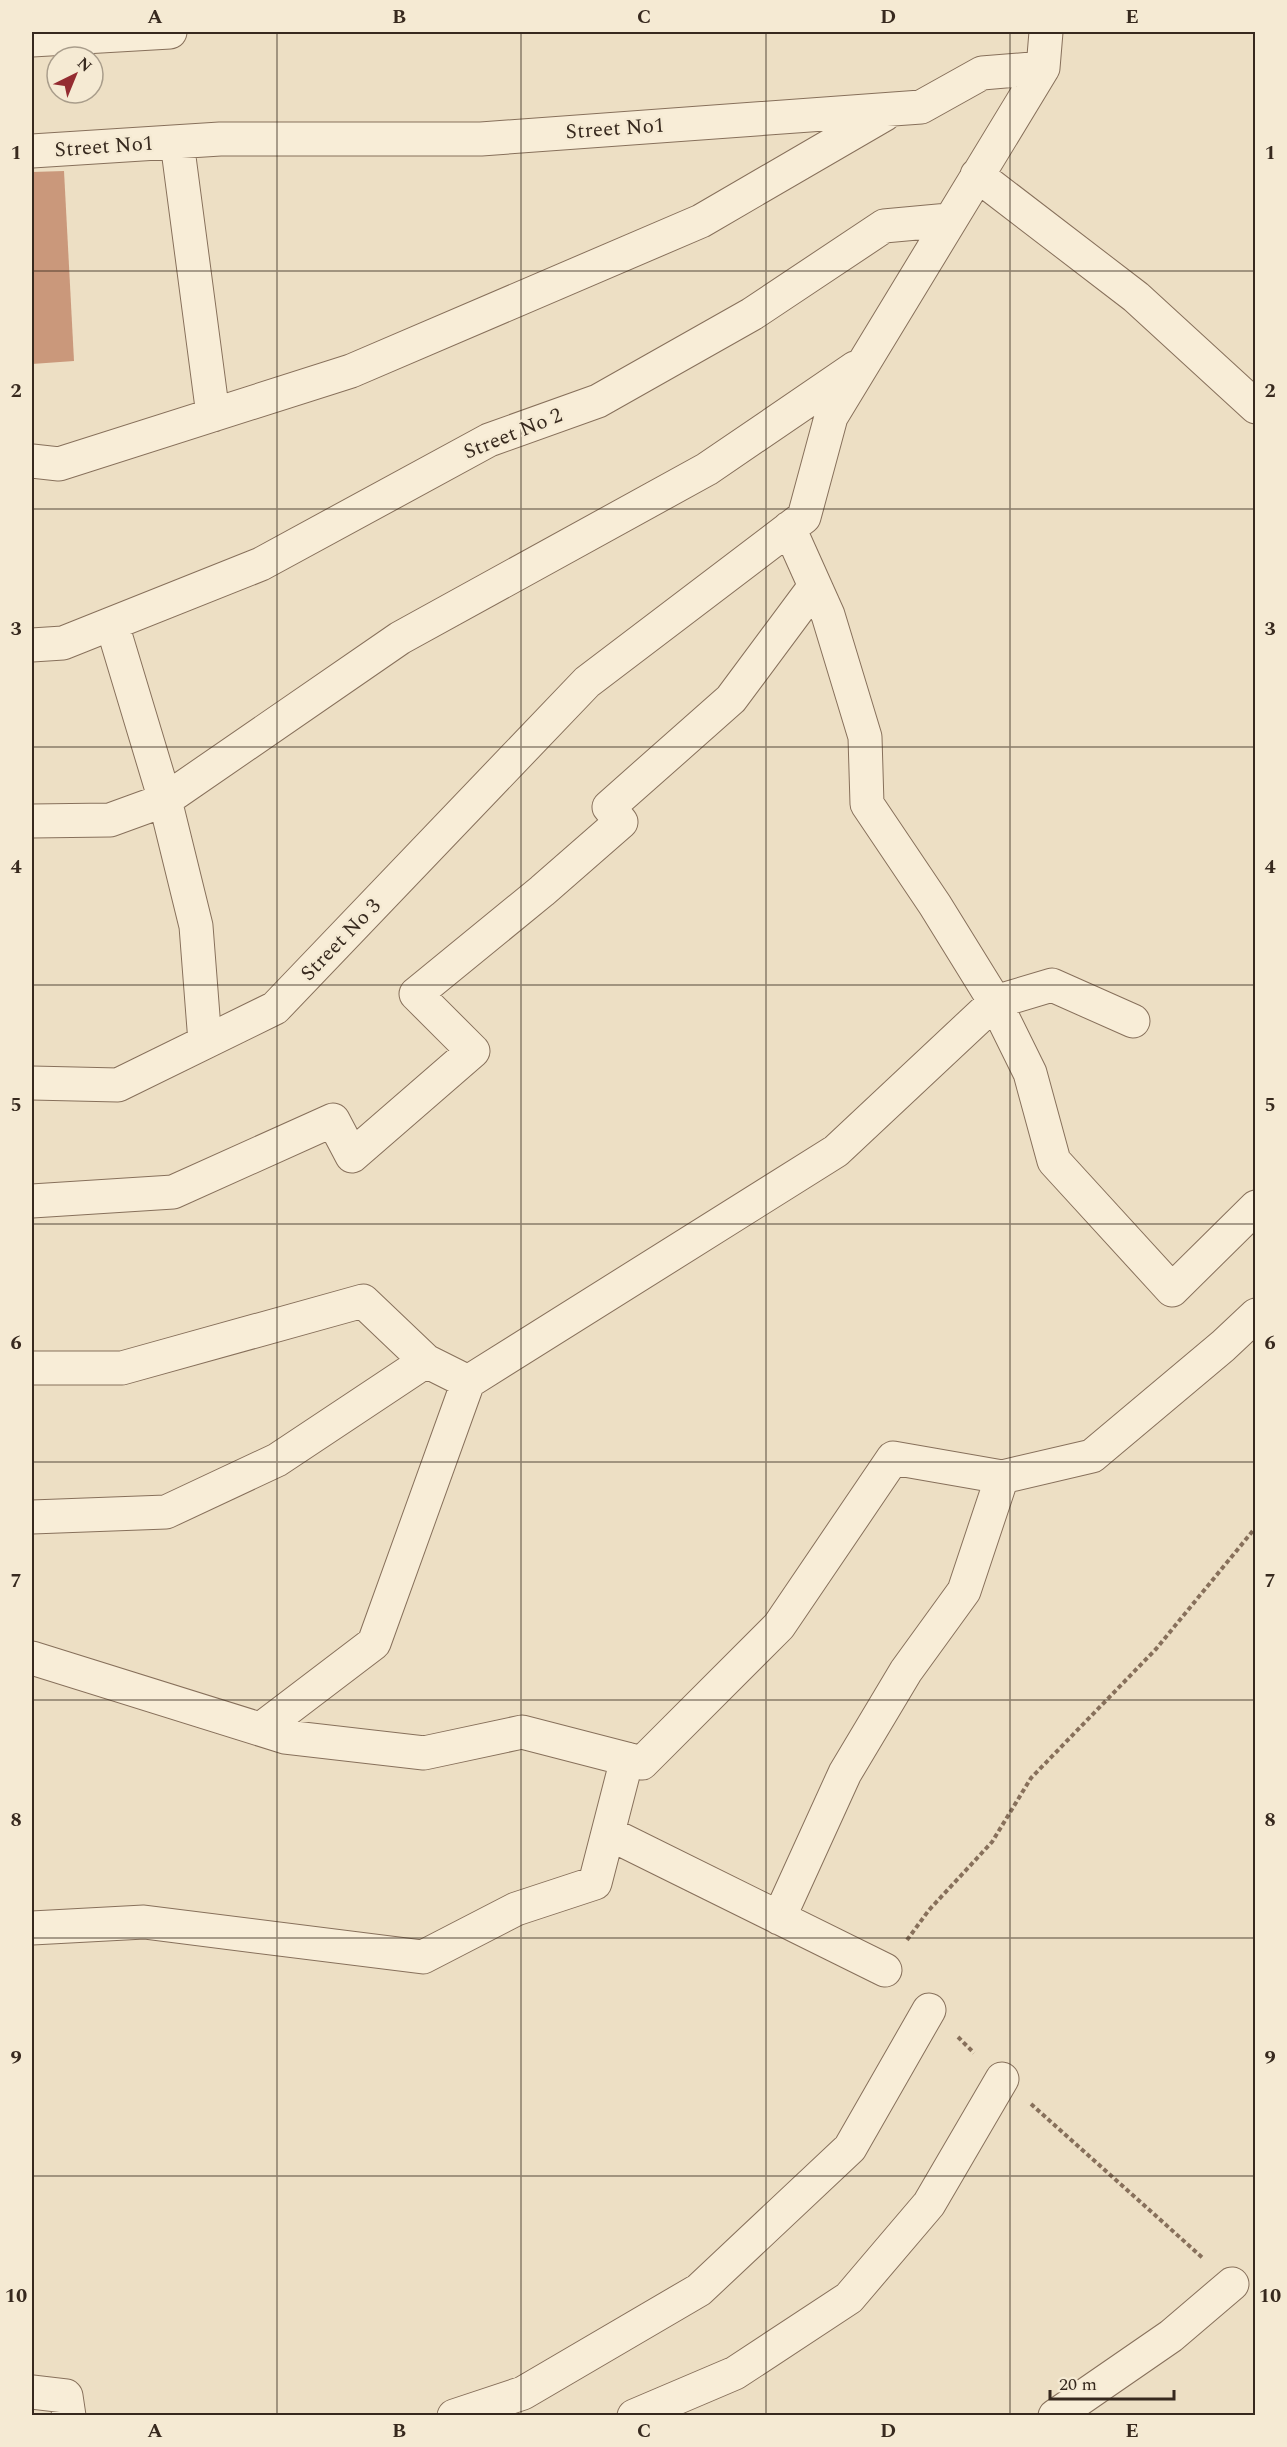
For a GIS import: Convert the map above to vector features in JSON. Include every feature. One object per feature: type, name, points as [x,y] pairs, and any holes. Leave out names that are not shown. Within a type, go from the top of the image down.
[{"type":"street","points":[[32,40],[170,32]]},
{"type":"street","points":[[1044,68],[1046,32]]},
{"type":"street","name":"Street No1","points":[[32,151],[220,139],[481,139],[893,110],[921,107],[982,73],[1044,68]]},
{"type":"street","name":"Street No 3","points":[[32,1083],[118,1085],[275,1008],[587,682],[804,517],[831,417],[949,220],[1044,68]]},
{"type":"street","points":[[32,461],[59,464],[351,371],[700,221],[893,110]]},
{"type":"street","name":"Street No1","points":[[177,142],[213,415]]},
{"type":"street","points":[[977,176],[1136,297],[1256,407]]},
{"type":"street","name":"Street No 2","points":[[32,645],[63,643],[261,564],[489,440],[598,400],[752,314],[884,226],[949,220]]},
{"type":"street","points":[[32,821],[110,820],[165,800],[400,638],[707,469],[862,363]]},
{"type":"street","points":[[789,528],[828,615],[865,737],[867,804],[935,905],[995,1002],[1030,1073],[1054,1161],[1172,1290],[1256,1207]]},
{"type":"street","points":[[32,1201],[173,1192],[333,1120],[352,1156],[473,1051],[416,994],[542,891],[621,822],[609,807],[731,699],[815,586]]},
{"type":"street","points":[[112,624],[165,800],[196,926],[205,1042]]},
{"type":"street","points":[[261,1729],[374,1643],[468,1382],[836,1151],[995,1002],[1052,985],[1133,1021]]},
{"type":"street","points":[[32,1368],[122,1368],[363,1301],[426,1361],[468,1382]]},
{"type":"street","points":[[32,1658],[285,1737],[424,1754],[522,1732],[642,1763],[779,1626],[893,1458],[1002,1477],[1092,1456],[1223,1346],[1256,1315]]},
{"type":"street","points":[[32,1517],[166,1512],[277,1460],[426,1361]]},
{"type":"street","points":[[779,1918],[845,1773],[906,1671],[964,1591],[1002,1477]]},
{"type":"street","points":[[32,1928],[144,1922],[423,1957],[516,1909],[595,1883],[627,1759]]},
{"type":"street","points":[[608,1833],[885,1970]]},
{"type":"street","points":[[454,2415],[523,2393],[699,2290],[850,2148],[929,2010]]},
{"type":"street","points":[[634,2415],[735,2373],[849,2298],[929,2204],[1002,2079]]},
{"type":"street","points":[[1055,2415],[1171,2336],[1232,2284]]},
{"type":"street","points":[[32,2392],[66,2396],[69,2415]]},
{"type":"path","points":[[885,1970],[929,1910],[992,1842],[1031,1778],[1156,1649],[1256,1527]]},
{"type":"path","points":[[929,2010],[1002,2079],[1232,2284]]},
{"type":"building","points":[[64,171],[74,361],[32,364],[32,172]]}]
